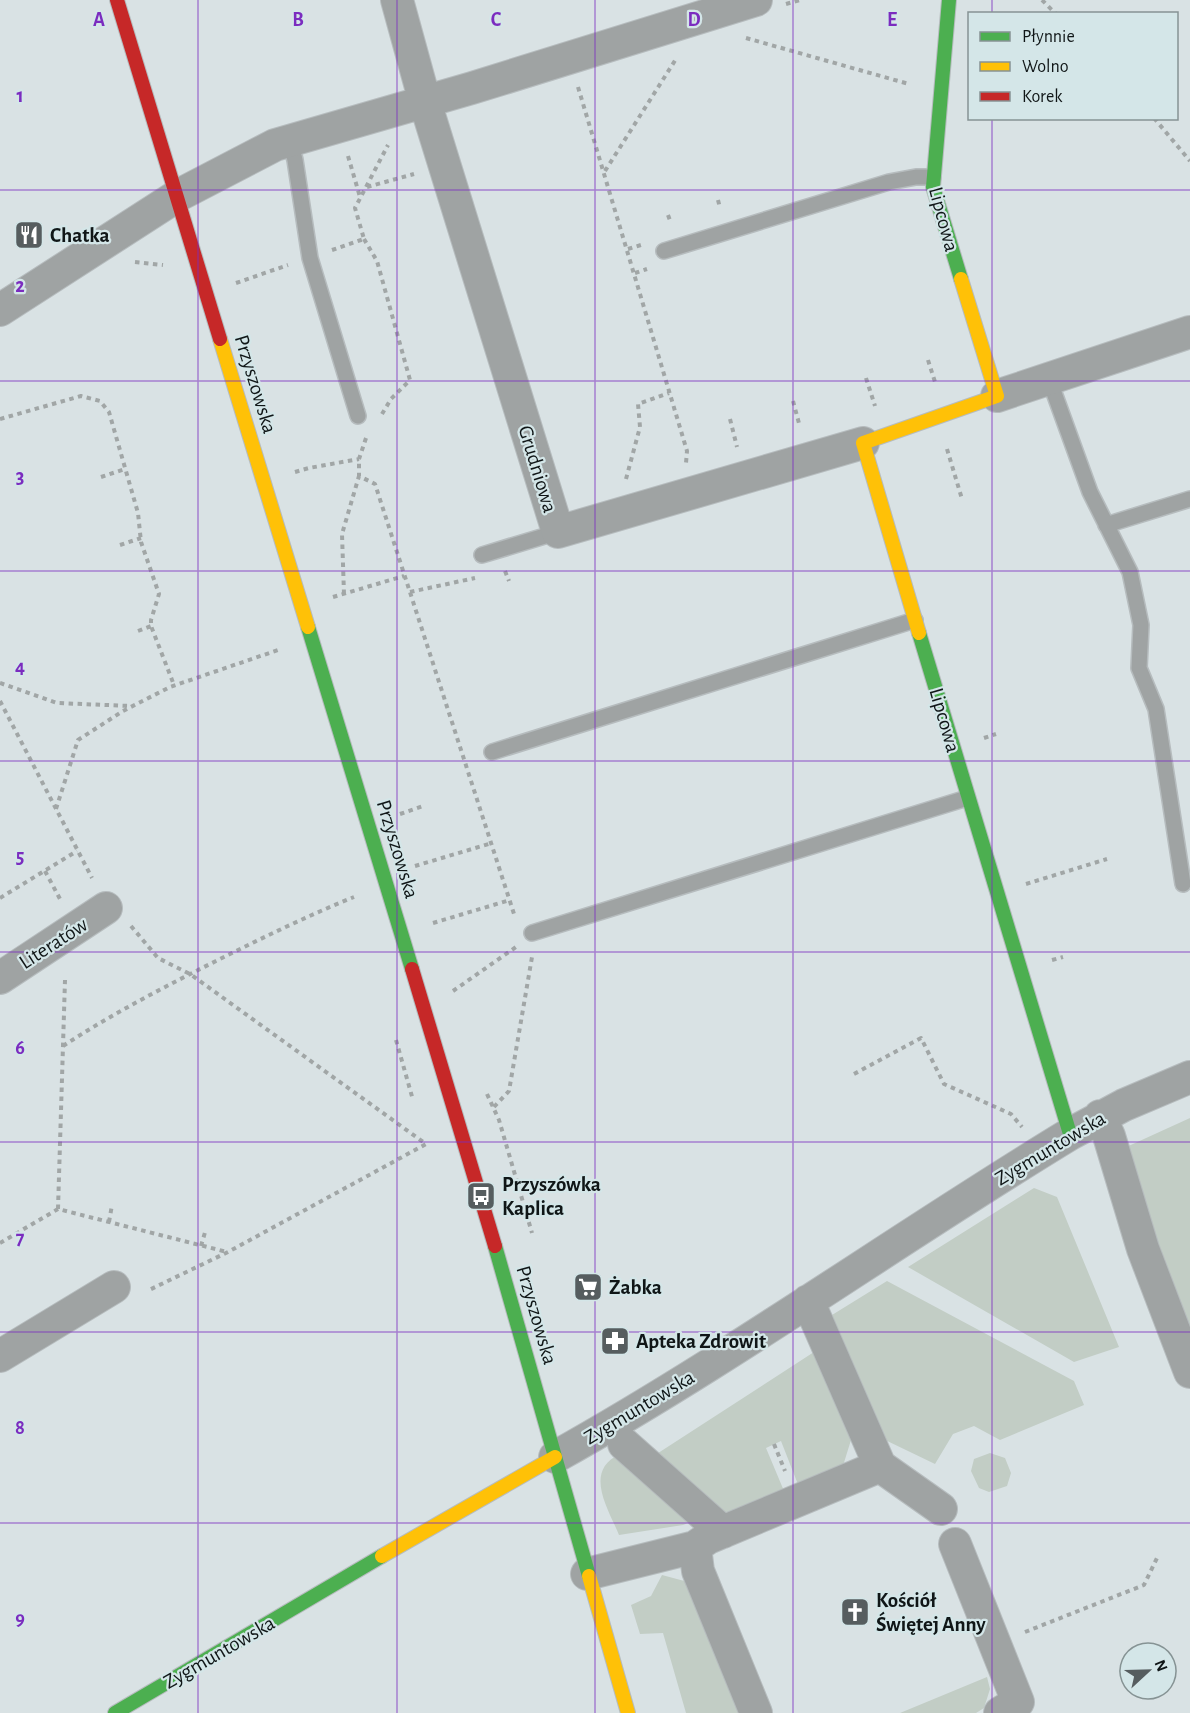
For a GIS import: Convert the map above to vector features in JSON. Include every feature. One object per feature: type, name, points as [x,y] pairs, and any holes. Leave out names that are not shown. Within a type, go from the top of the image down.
[{"type":"street","name":"Przyszowska","points":[[117,0],[481,1196],[627,1713]]},
{"type":"street","name":"Grudniowa","points":[[397,0],[425,102],[558,532],[863,443]]},
{"type":"street","points":[[0,310],[177,196],[275,145],[425,102],[756,0]]},
{"type":"street","name":"Lipcowa","points":[[949,0],[933,177],[935,197],[997,396]]},
{"type":"street","points":[[863,443],[1190,332]]},
{"type":"street","name":"Lipcowa","points":[[863,443],[967,798],[1070,1134]]},
{"type":"street","name":"Literatów","points":[[0,978],[100,895]]},
{"type":"street","name":"Zygmuntowska","points":[[114,1713],[476,1500],[614,1424],[1100,1116],[1190,1077]]},
{"type":"street","points":[[1100,1116],[1109,1136],[1143,1249],[1190,1372]]},
{"type":"street","points":[[0,1356],[114,1287]]},
{"type":"street","points":[[808,1301],[880,1466],[940,1509]]},
{"type":"street","points":[[624,1444],[723,1532]]},
{"type":"street","points":[[587,1574],[695,1547],[723,1532],[880,1466]]},
{"type":"street","points":[[955,1544],[1018,1702],[1000,1713]]},
{"type":"street","points":[[695,1547],[698,1571],[756,1713]]},
{"type":"lane","points":[[290,140],[296,159],[310,258],[358,416]]},
{"type":"lane","points":[[664,251],[889,182],[916,177],[933,177]]},
{"type":"lane","points":[[1049,379],[1090,492],[1130,572],[1141,625],[1139,668],[1156,709],[1183,884]]},
{"type":"lane","points":[[1106,525],[1190,499]]},
{"type":"lane","points":[[482,555],[558,532]]},
{"type":"lane","points":[[492,752],[915,620]]},
{"type":"lane","points":[[528,937],[967,798]]},
{"type":"path","points":[[1042,0],[1054,12]]},
{"type":"path","points":[[742,38],[892,79]]},
{"type":"path","points":[[604,172],[680,52]]},
{"type":"path","points":[[576,80],[687,451],[686,469]]},
{"type":"path","points":[[1156,120],[1190,161]]},
{"type":"path","points":[[380,416],[391,399],[410,380],[376,261],[364,238],[355,208],[392,136]]},
{"type":"path","points":[[348,154],[360,198]]},
{"type":"path","points":[[366,188],[419,172]]},
{"type":"path","points":[[232,285],[364,238]]},
{"type":"path","points":[[628,249],[647,243]]},
{"type":"path","points":[[928,360],[939,391]]},
{"type":"path","points":[[866,378],[878,414]]},
{"type":"path","points":[[623,488],[640,428],[638,404],[670,393]]},
{"type":"path","points":[[0,419],[81,396],[100,401],[109,412],[138,513],[141,538],[159,594],[151,626],[174,685]]},
{"type":"path","points":[[793,401],[801,434]]},
{"type":"path","points":[[729,418],[739,452]]},
{"type":"path","points":[[370,433],[364,442],[359,459],[359,476],[342,534],[344,594],[404,576]]},
{"type":"path","points":[[947,447],[962,499]]},
{"type":"path","points":[[309,468],[359,459]]},
{"type":"path","points":[[102,477],[124,469]]},
{"type":"path","points":[[359,476],[375,484],[517,921]]},
{"type":"path","points":[[120,545],[141,538]]},
{"type":"path","points":[[498,572],[516,567]]},
{"type":"path","points":[[410,592],[480,577]]},
{"type":"path","points":[[138,631],[151,626]]},
{"type":"path","points":[[56,810],[78,740],[132,706],[174,685],[281,649]]},
{"type":"path","points":[[0,683],[57,704],[132,706]]},
{"type":"path","points":[[0,701],[100,895]]},
{"type":"path","points":[[390,816],[423,806]]},
{"type":"path","points":[[406,868],[492,843]]},
{"type":"path","points":[[0,898],[77,851]]},
{"type":"path","points":[[1025,884],[1107,859]]},
{"type":"path","points":[[45,871],[62,902]]},
{"type":"path","points":[[63,1046],[107,1018],[190,974],[302,918],[354,897]]},
{"type":"path","points":[[424,926],[510,900]]},
{"type":"path","points":[[446,997],[528,937]]},
{"type":"path","points":[[494,1107],[509,1091],[534,951]]},
{"type":"path","points":[[527,952],[531,963]]},
{"type":"path","points":[[147,1292],[228,1252],[426,1144],[190,974],[158,958]]},
{"type":"path","points":[[58,1209],[65,980]]},
{"type":"path","points":[[854,1074],[921,1038],[944,1084],[1011,1114],[1024,1129]]},
{"type":"path","points":[[499,1120],[532,1233]]},
{"type":"path","points":[[109,1222],[112,1205]]},
{"type":"path","points":[[0,1243],[58,1209],[228,1252]]},
{"type":"path","points":[[201,1246],[206,1228]]},
{"type":"path","points":[[987,1626],[1012,1617],[1019,1635],[1144,1585],[1157,1558]]},
{"type":"shaded area","points":[[1190,1118],[1190,1337],[1122,1149]]},
{"type":"shaded area","points":[[1034,1188],[1057,1197],[1119,1347],[1074,1362],[908,1267]]},
{"type":"shaded area","points":[[887,1281],[1074,1381],[1084,1405],[1000,1440],[974,1426],[953,1434],[935,1464],[881,1438],[832,1315]]},
{"type":"shaded area","points":[[814,1352],[851,1440],[842,1469],[799,1487],[781,1441],[766,1448],[784,1491],[718,1518],[652,1457]]},
{"type":"shaded area","points":[[990,1453],[1005,1458],[1011,1473],[1007,1486],[989,1492],[979,1488],[971,1471],[974,1459]]},
{"type":"shaded area","points":[[620,1454],[696,1520],[683,1525],[619,1535],[605,1502],[601,1480],[603,1470],[609,1461]]},
{"type":"shaded area","points":[[662,1575],[688,1582],[741,1713],[686,1713],[663,1633],[640,1634],[631,1605],[651,1596]]},
{"type":"shaded area","points":[[987,1677],[990,1689],[984,1708],[976,1713],[900,1713]]},
{"type":"traffic: fast","points":[[949,0],[933,187],[961,279]]},
{"type":"traffic: fast","points":[[308,627],[412,969]]},
{"type":"traffic: fast","points":[[919,633],[1070,1134]]},
{"type":"traffic: fast","points":[[495,1246],[589,1576]]},
{"type":"traffic: fast","points":[[115,1713],[382,1556]]},
{"type":"traffic: slow","points":[[919,633],[863,443],[997,396],[961,279]]},
{"type":"traffic: slow","points":[[220,339],[308,627]]},
{"type":"traffic: slow","points":[[382,1556],[555,1457]]},
{"type":"traffic: slow","points":[[589,1576],[628,1713]]},
{"type":"traffic: jam","points":[[117,0],[220,339]]},
{"type":"traffic: jam","points":[[412,969],[495,1246]]},
{"type":"place","name":"Chatka","points":[[29,235]]},
{"type":"place","name":"Przyszówka Kaplica","points":[[481,1196]]},
{"type":"place","name":"Żabka","points":[[588,1287]]},
{"type":"place","name":"Apteka Zdrowit","points":[[615,1341]]},
{"type":"place","name":"Kościół Świętej Anny","points":[[855,1612]]}]
